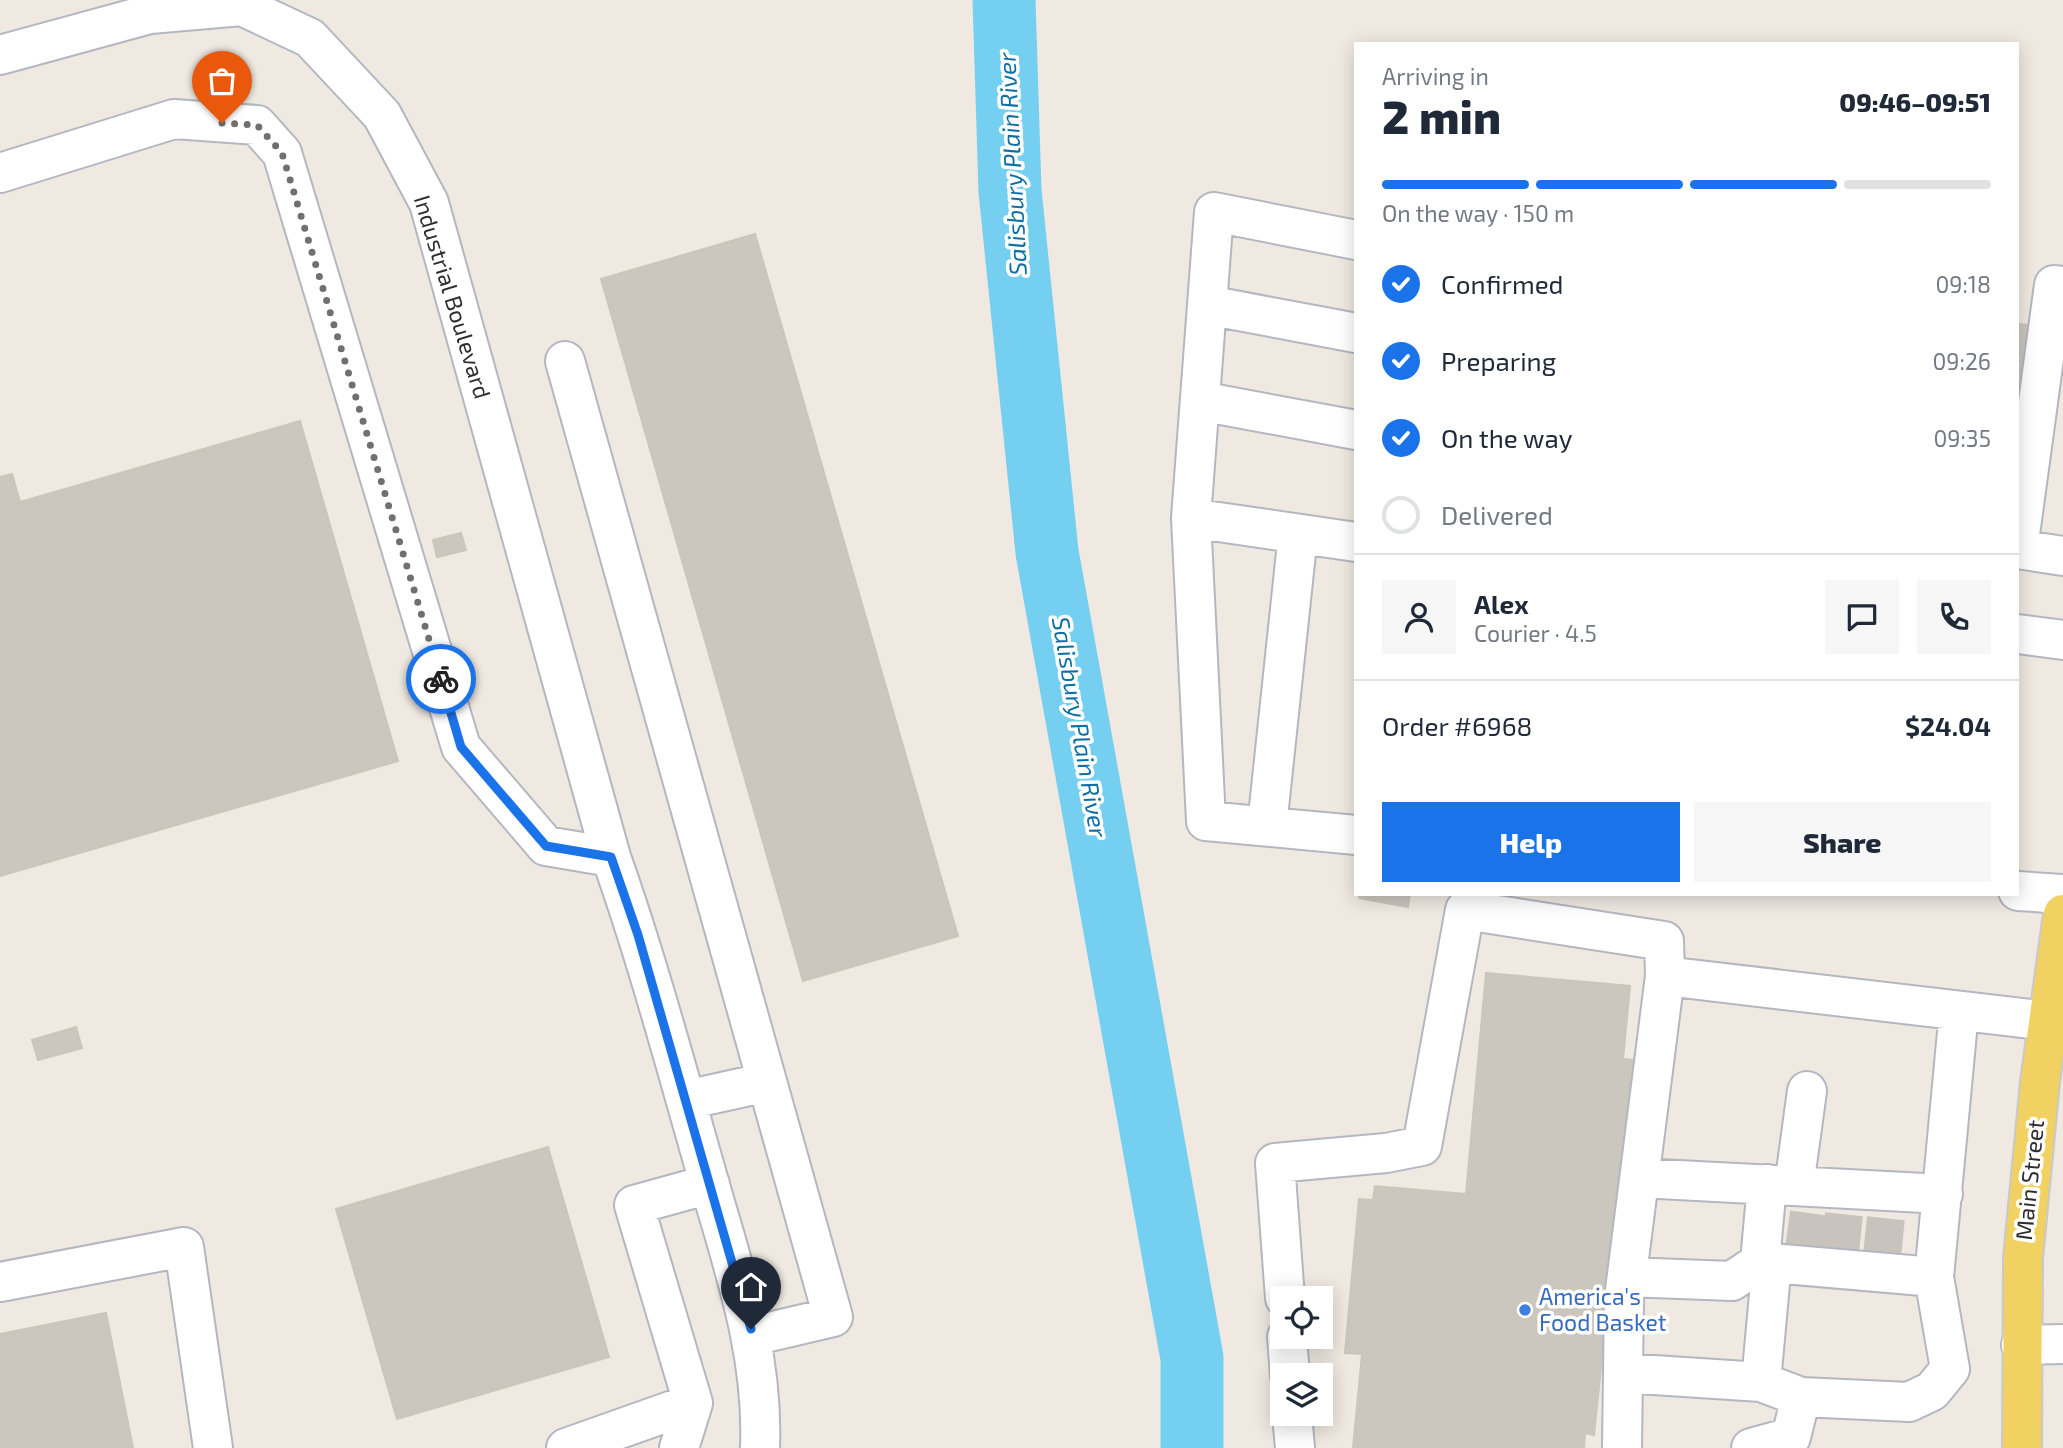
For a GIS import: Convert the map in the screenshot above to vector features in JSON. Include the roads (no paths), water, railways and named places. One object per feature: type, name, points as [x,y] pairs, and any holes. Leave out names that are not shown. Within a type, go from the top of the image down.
[{"type":"main road","name":"Main Street","points":[[2022,1448],[2022,1258],[2048,1021],[2063,915]]},
{"type":"street","name":"Industrial Boulevard","points":[[0,55],[150,14],[242,6],[279,11],[310,38],[382,115],[429,203],[611,857],[638,935],[710,1184],[752,1336],[762,1402],[760,1448]]},
{"type":"street","points":[[0,173],[174,120],[257,125],[282,153],[461,747],[546,846],[611,857]]},
{"type":"street","points":[[1354,240],[1214,212],[1191,518],[1206,821],[1354,835]]},
{"type":"street","points":[[2019,542],[2054,285],[2063,286]]},
{"type":"street","points":[[1207,305],[1354,333]]},
{"type":"street","points":[[565,361],[833,1317],[752,1336]]},
{"type":"street","points":[[1200,401],[1354,430]]},
{"type":"street","points":[[1191,518],[1354,542]]},
{"type":"street","points":[[1267,826],[1298,534]]},
{"type":"street","points":[[2019,549],[2063,556]]},
{"type":"street","points":[[2019,634],[2063,640]]},
{"type":"street","points":[[2019,891],[2063,894]]},
{"type":"street","points":[[1283,1286],[1275,1163],[1386,1153],[1422,1146],[1465,910],[1664,942],[1665,976],[1627,1278],[1622,1448]]},
{"type":"street","points":[[1665,976],[2048,1021]]},
{"type":"street","points":[[1623,1373],[1760,1382],[1801,1397],[1909,1402],[1932,1391],[1950,1369],[1934,1277],[1959,1011]]},
{"type":"street","points":[[686,1100],[767,1082]]},
{"type":"street","points":[[1760,1382],[1808,1228],[1807,1091]]},
{"type":"street","points":[[1640,1178],[1808,1228],[1881,1264],[1934,1277]]},
{"type":"street","points":[[679,1448],[693,1403],[634,1205],[710,1184]]},
{"type":"street","points":[[1627,1278],[1732,1281],[1808,1228],[1887,1204],[1943,1194]]},
{"type":"street","points":[[0,1282],[184,1247],[213,1448]]},
{"type":"street","points":[[2021,1345],[2063,1344]]},
{"type":"street","points":[[1751,1448],[1791,1437],[1801,1397]]},
{"type":"street","points":[[566,1448],[693,1403]]},
{"type":"street","points":[[1293,1426],[1295,1448]]},
{"type":"waterway","name":"Salisbury Plain River","points":[[1004,0],[1010,191],[1047,552],[1192,1358],[1192,1448]]},
{"type":"tunnel","points":[[1804,1249],[1809,1213]]},
{"type":"tunnel","points":[[1840,1252],[1844,1214]]},
{"type":"tunnel","points":[[1882,1256],[1886,1217]]},
{"type":"place","name":"America's Food Basket","points":[[1525,1310]]}]
